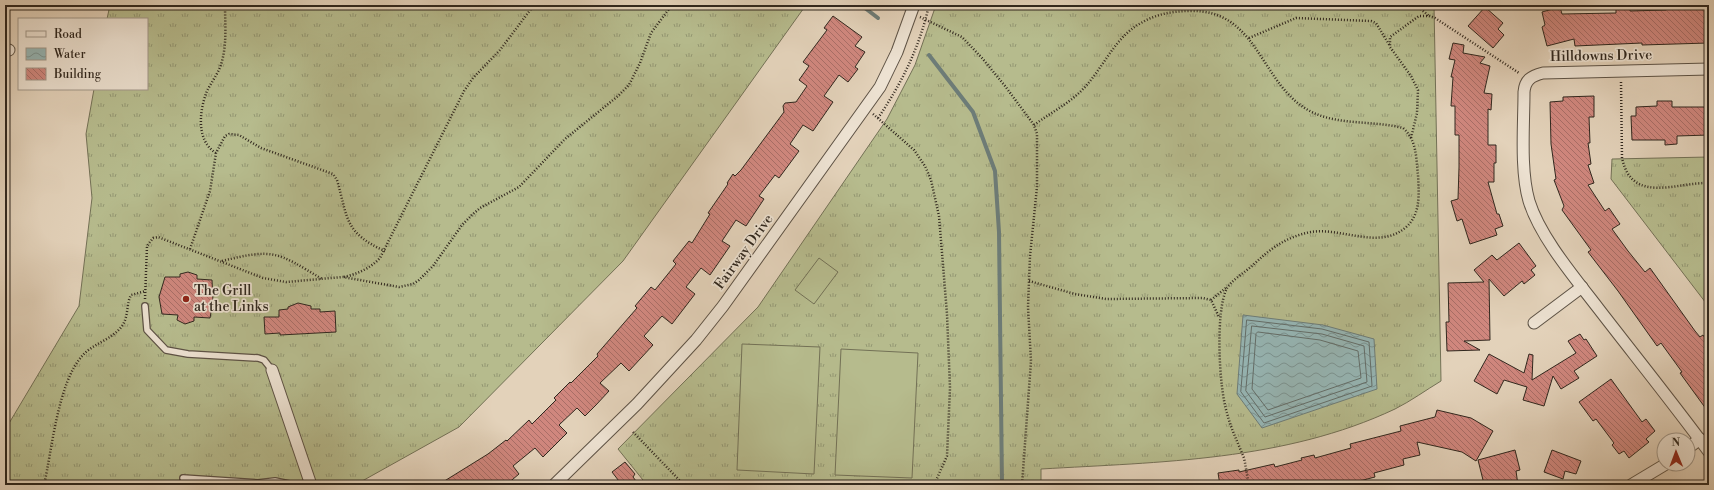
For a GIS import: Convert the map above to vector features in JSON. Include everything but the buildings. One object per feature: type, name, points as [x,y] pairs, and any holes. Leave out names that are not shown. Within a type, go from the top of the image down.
[{"type":"street","name":"Fairway Drive","points":[[554,485],[637,404],[696,340],[723,306],[865,110],[890,70],[913,9]]},
{"type":"street","name":"Hilldowns Drive","points":[[1528,79],[1543,73],[1709,70]]},
{"type":"street","points":[[1528,79],[1524,92],[1525,175],[1529,200],[1541,228],[1582,287],[1709,452]]},
{"type":"street","points":[[1534,322],[1582,287]]},
{"type":"street","points":[[272,370],[311,485]]},
{"type":"street","points":[[1696,442],[1700,439]]},
{"type":"street","points":[[1631,485],[1656,470]]},
{"type":"lane","points":[[145,306],[147,330],[166,350],[181,353],[258,358],[264,360],[272,370]]},
{"type":"lane","points":[[183,478],[258,483],[274,481],[294,485]]},
{"type":"path","points":[[216,153],[209,148],[204,141],[201,129],[207,92],[222,61],[226,32],[225,5]]},
{"type":"path","points":[[145,306],[147,246],[149,240],[153,238],[163,238],[263,278],[277,281],[294,282],[342,277],[353,275],[370,267],[385,251],[464,91],[473,78],[500,50],[534,5]]},
{"type":"path","points":[[342,277],[399,287],[413,284],[419,280],[433,266],[462,225],[472,215],[480,208],[519,187],[565,139],[618,96],[629,85],[640,63],[650,33],[672,5]]},
{"type":"path","points":[[878,118],[901,84],[926,19],[929,5]]},
{"type":"path","points":[[1416,5],[1429,16],[1528,79]]},
{"type":"path","points":[[913,9],[926,19],[962,37],[982,58],[1034,124],[1037,134],[1037,187],[1028,307],[1031,361],[1022,485]]},
{"type":"path","points":[[1029,281],[1075,294],[1106,299],[1195,297],[1210,300],[1227,287],[1270,248],[1289,238],[1311,232],[1326,231],[1370,237],[1384,237],[1399,233],[1411,223],[1416,212],[1419,194],[1416,153],[1411,138],[1403,128],[1340,120],[1308,110],[1295,101],[1249,38],[1236,25],[1212,12],[1175,11],[1158,15],[1141,22],[1128,31],[1079,93],[1034,124]]},
{"type":"path","points":[[1390,46],[1390,37],[1392,34],[1418,16],[1429,16]]},
{"type":"path","points":[[1249,38],[1296,18],[1371,21],[1376,23],[1411,76],[1418,90],[1416,121],[1411,138]]},
{"type":"path","points":[[1620,71],[1622,158],[1625,169],[1631,178],[1638,184],[1649,188],[1709,183]]},
{"type":"path","points":[[865,110],[878,118],[914,150],[925,166],[931,180],[939,216],[947,314],[950,388],[947,456],[934,485]]},
{"type":"path","points":[[190,249],[210,191],[216,153],[225,136],[235,134],[245,137],[261,148],[333,174],[338,180],[350,226],[366,243],[385,251]]},
{"type":"path","points":[[222,261],[248,254],[274,253],[294,262],[322,279]]},
{"type":"path","points":[[1227,287],[1220,318],[1223,395],[1226,413],[1244,459],[1249,485]]},
{"type":"path","points":[[44,485],[58,411],[76,364],[94,346],[117,332],[122,327],[127,317],[132,295],[146,291]]},
{"type":"path","points":[[1210,300],[1220,318]]},
{"type":"path","points":[[633,432],[684,485]]},
{"type":"green space","points":[[110,5],[806,5],[623,261],[459,427],[355,485],[5,485],[5,430],[79,306],[92,198],[86,134],[94,90],[148,90],[148,18],[107,18]]},
{"type":"green space","points":[[936,5],[1434,5],[1441,381],[1395,409],[1353,426],[1310,439],[1266,449],[1221,456],[1176,461],[1041,469],[1041,485],[647,485],[618,449],[758,307],[887,119],[915,65]]},
{"type":"green space","points":[[1709,157],[1709,307],[1611,179],[1612,159]]},
{"type":"green space","points":[[819,258],[838,272],[814,304],[795,290]]},
{"type":"green space","points":[[742,344],[820,347],[814,474],[737,470]]},
{"type":"green space","points":[[841,349],[918,353],[912,478],[835,475]]},
{"type":"water","points":[[1243,315],[1323,325],[1374,339],[1377,389],[1262,428],[1237,394]]},
{"type":"waterway","points":[[861,5],[878,18]]},
{"type":"waterway","points":[[929,55],[973,112],[995,171],[999,232],[1002,485]]},
{"type":"place","name":"The Grill at the Links","points":[[186,299]]}]
